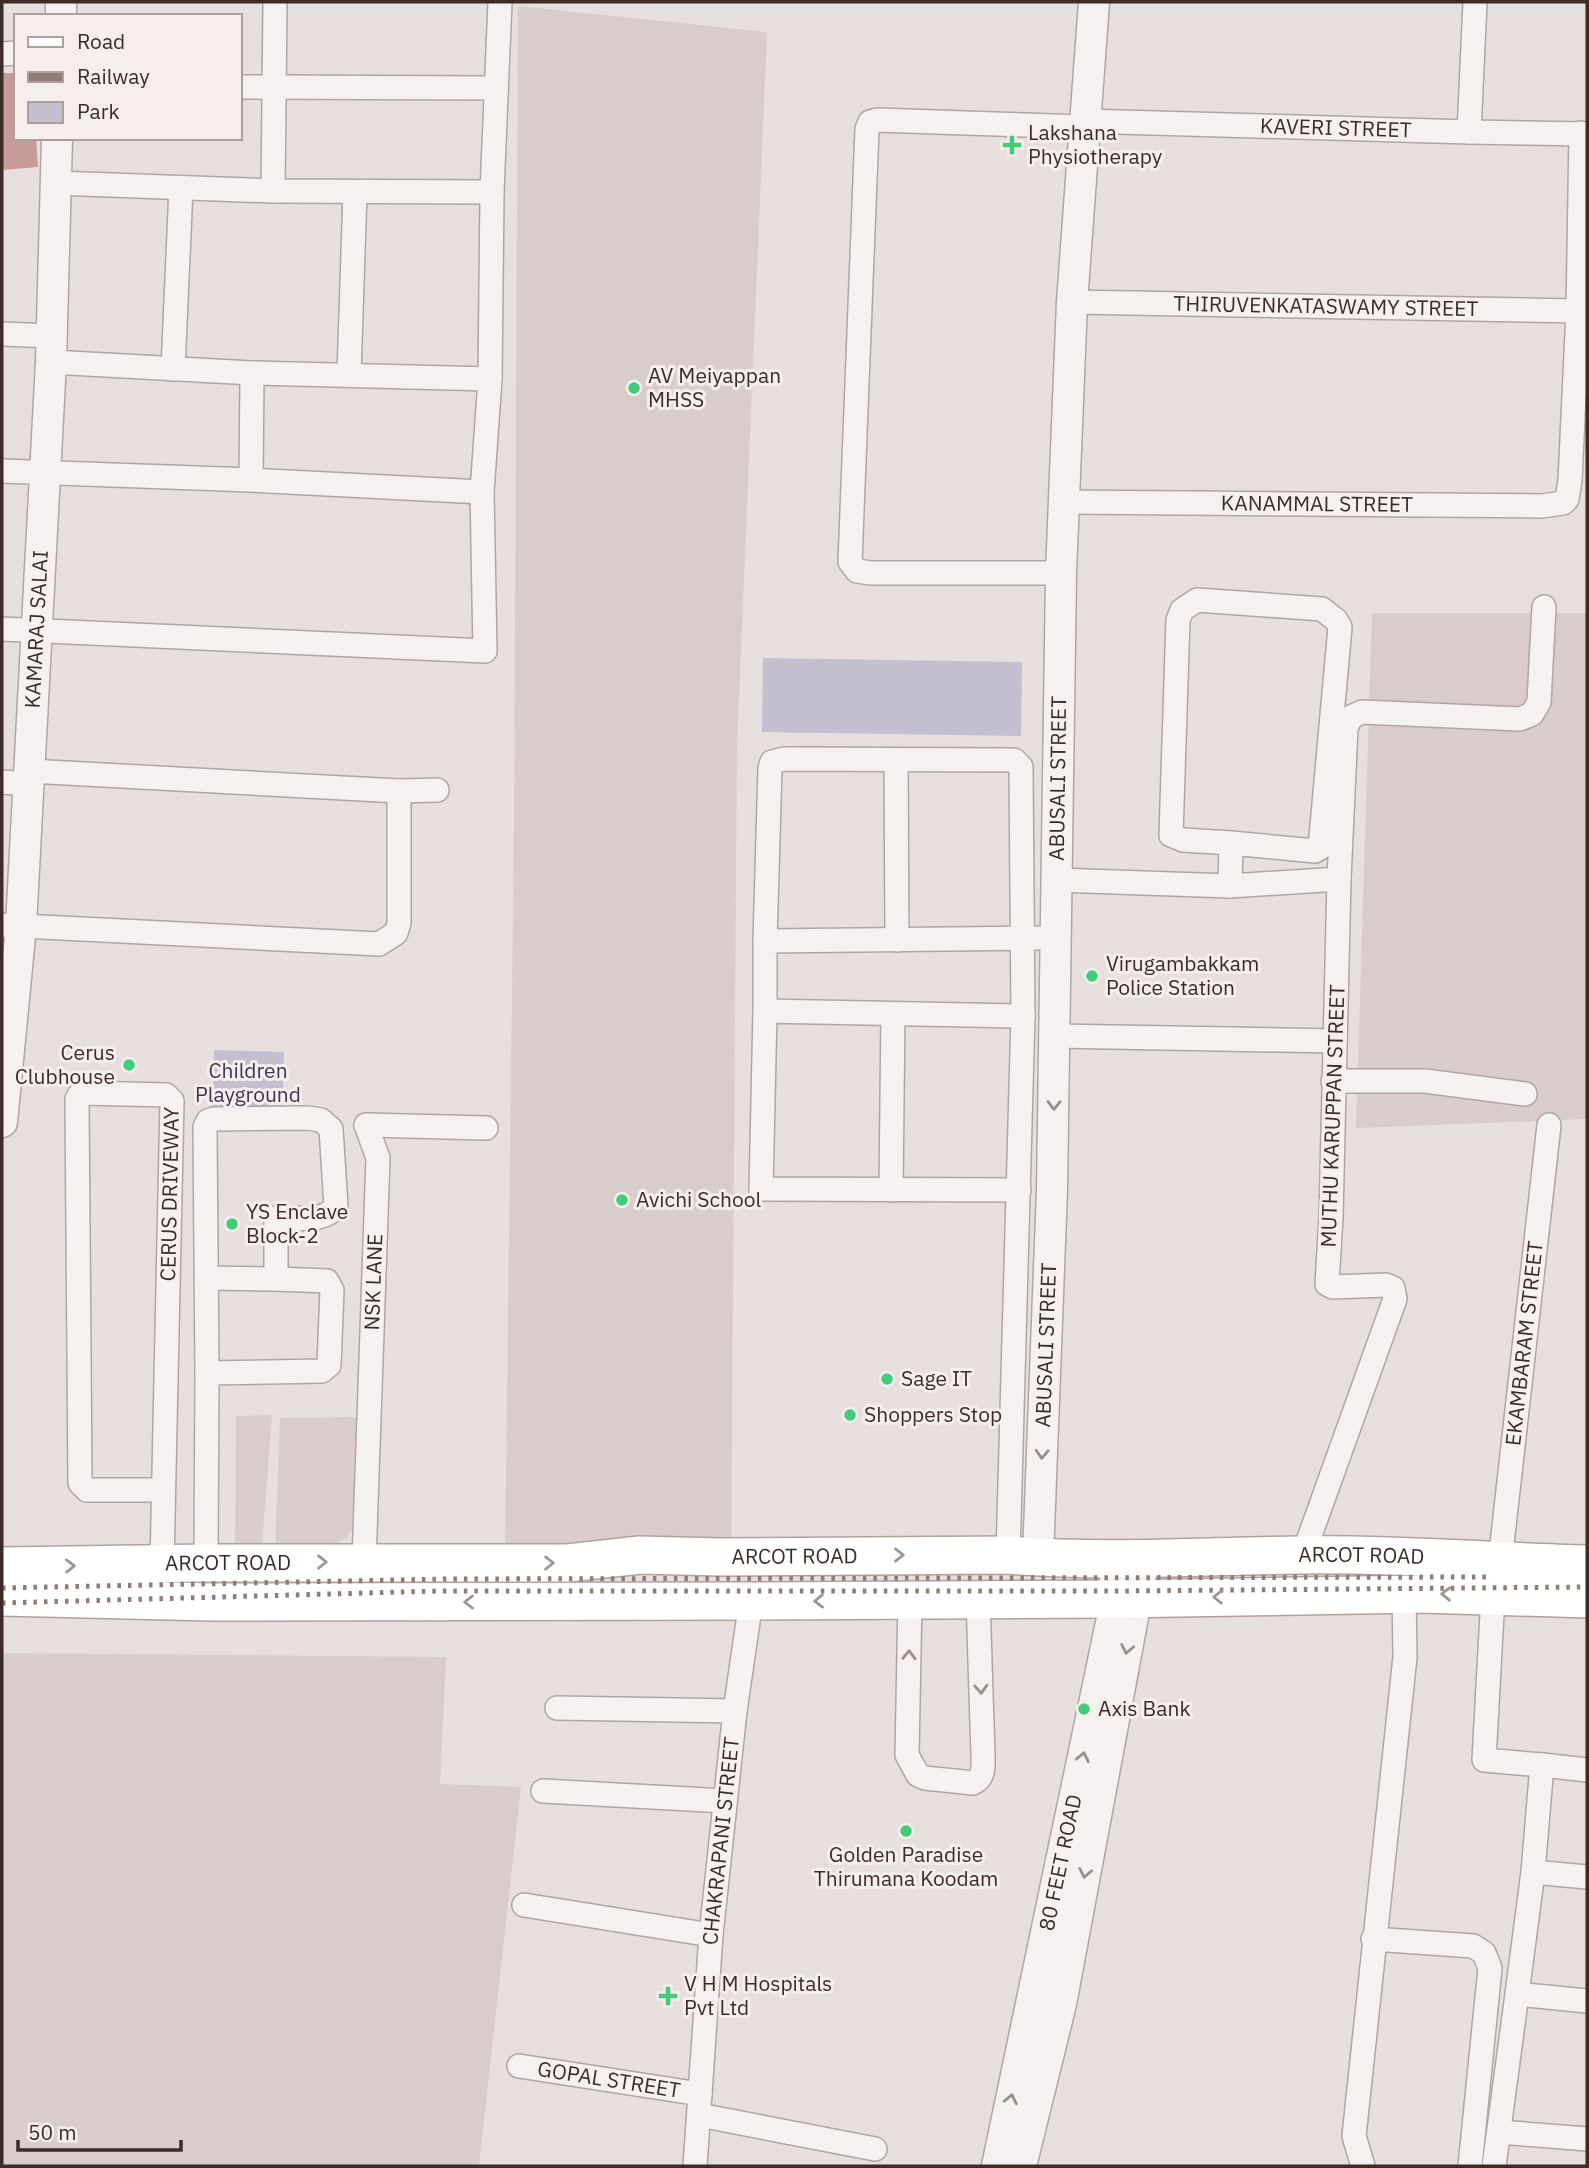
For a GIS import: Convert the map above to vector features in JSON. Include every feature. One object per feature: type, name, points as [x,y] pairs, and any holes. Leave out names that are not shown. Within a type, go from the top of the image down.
[{"type":"main road","name":"ARCOT ROAD","points":[[2,1566],[568,1563],[640,1555],[1438,1557],[1496,1578],[1587,1599]]},
{"type":"main road","name":"ARCOT ROAD","points":[[2,1597],[212,1602],[751,1601],[978,1610],[1126,1599],[1404,1594],[1587,1564]]},
{"type":"street","points":[[273,191],[275,2]]},
{"type":"street","points":[[2,629],[485,651],[482,492],[490,379],[492,192],[500,2]]},
{"type":"street","name":"ABUSALI STREET","points":[[1023,1556],[1055,1037],[1061,573],[1072,302],[1094,2]]},
{"type":"street","points":[[1469,132],[1475,2]]},
{"type":"street","points":[[242,87],[496,88]]},
{"type":"street","name":"KAVERI STREET","points":[[1061,573],[871,573],[857,570],[850,562],[867,125],[877,120],[1584,134]]},
{"type":"street","points":[[1578,311],[1584,134]]},
{"type":"street","name":"KAMARAJ SALAI","points":[[2,1122],[20,779],[37,630],[52,349],[57,140]]},
{"type":"street","points":[[56,183],[273,191],[492,192]]},
{"type":"street","points":[[173,369],[181,188]]},
{"type":"street","points":[[349,374],[355,192]]},
{"type":"street","name":"THIRUVENKATASWAMY STREET","points":[[1072,302],[1578,311]]},
{"type":"street","name":"KANAMMAL STREET","points":[[1065,502],[1542,506],[1563,503],[1567,499],[1578,311]]},
{"type":"street","points":[[2,334],[52,349],[173,369],[490,379]]},
{"type":"street","points":[[251,480],[252,373]]},
{"type":"street","points":[[2,471],[482,492]]},
{"type":"street","points":[[1198,600],[1322,609],[1336,620],[1340,627],[1320,848],[1315,851],[1231,843],[1183,839],[1171,835],[1178,620],[1182,610],[1198,600]]},
{"type":"street","name":"MUTHU KARUPPAN STREET","points":[[1303,1555],[1395,1299],[1393,1288],[1386,1284],[1333,1287],[1327,1284],[1346,728],[1351,717],[1362,712],[1520,719],[1532,714],[1539,702],[1544,607]]},
{"type":"street","points":[[1019,1190],[761,1189],[765,941],[772,762],[784,759],[1014,760],[1021,767],[1023,1016],[1019,1190],[1023,1556]]},
{"type":"street","points":[[896,760],[897,940]]},
{"type":"street","points":[[20,779],[437,790]]},
{"type":"street","points":[[11,925],[379,944],[396,933],[399,923],[399,791]]},
{"type":"street","points":[[1230,886],[1231,843]]},
{"type":"street","points":[[1057,880],[1230,886],[1339,879]]},
{"type":"street","points":[[765,941],[1056,938]]},
{"type":"street","points":[[765,1011],[1023,1016]]},
{"type":"street","points":[[891,1190],[893,1014]]},
{"type":"street","points":[[1055,1037],[1335,1041]]},
{"type":"street","points":[[1333,1082],[1425,1081],[1525,1094]]},
{"type":"street","name":"CERUS DRIVEWAY","points":[[162,1565],[172,1101],[166,1095],[84,1093],[77,1099],[80,1483],[87,1490],[163,1490]]},
{"type":"street","points":[[206,1563],[205,1127],[208,1121],[307,1118],[321,1120],[331,1129],[335,1206],[332,1212],[325,1216],[276,1218],[276,1279]]},
{"type":"street","name":"NSK LANE","points":[[364,1562],[377,1158],[366,1125],[486,1128]]},
{"type":"street","name":"EKAMBARAM STREET","points":[[1542,1765],[1484,1760],[1496,1578],[1549,1125]]},
{"type":"street","points":[[207,1278],[327,1281],[332,1290],[329,1365],[322,1371],[207,1373]]},
{"type":"street","name":"80 FEET ROAD","points":[[1021,2166],[1061,2004],[1126,1599],[1129,1558]]},
{"type":"street","points":[[1363,2166],[1354,2136],[1405,1657],[1404,1594]]},
{"type":"street","name":"80 FEET ROAD","points":[[997,2166],[1126,1599]]},
{"type":"street","name":"CHAKRAPANI STREET","points":[[695,2166],[711,1935],[724,1801],[751,1601]]},
{"type":"street","points":[[910,1609],[907,1755],[918,1775],[925,1779],[973,1783],[980,1779],[984,1755],[978,1610]]},
{"type":"street","points":[[557,1708],[735,1711]]},
{"type":"street","points":[[1494,2166],[1533,1872],[1542,1765],[1587,1770]]},
{"type":"street","points":[[542,1790],[724,1801]]},
{"type":"street","points":[[1533,1872],[1587,1877]]},
{"type":"street","points":[[524,1905],[711,1935]]},
{"type":"street","points":[[1373,1939],[1473,1946],[1484,1953],[1490,1968],[1471,2166]]},
{"type":"street","points":[[1517,1994],[1587,2001]]},
{"type":"street","name":"GOPAL STREET","points":[[519,2066],[699,2105],[875,2149]]},
{"type":"street","points":[[1500,2132],[1587,2139]]},
{"type":"shaded area","points":[[518,6],[767,32],[737,745],[731,1568],[505,1563],[514,828]]},
{"type":"shaded area","points":[[2,73],[14,73],[14,140],[36,140],[38,167],[2,170]]},
{"type":"shaded area","points":[[1372,613],[1587,613],[1587,1119],[1356,1128]]},
{"type":"shaded area","points":[[272,1415],[262,1545],[235,1547],[236,1416]]},
{"type":"shaded area","points":[[357,1417],[353,1528],[347,1538],[322,1551],[275,1548],[280,1418]]},
{"type":"shaded area","points":[[2,1653],[446,1657],[440,1784],[521,1787],[479,2166],[2,2166]]},
{"type":"green space","points":[[763,658],[1022,662],[1021,736],[762,732]]},
{"type":"green space","name":"Children Playground","points":[[214,1050],[284,1052],[282,1116],[212,1114]]},
{"type":"railway","points":[[2,1588],[444,1579],[1486,1577]]},
{"type":"railway","points":[[2,1603],[439,1591],[1117,1591],[1587,1587]]},
{"type":"place","name":"Lakshana Physiotherapy","points":[[1012,145]]},
{"type":"place","name":"AV Meiyappan MHSS","points":[[634,388]]},
{"type":"place","name":"Virugambakkam Police Station","points":[[1092,976]]},
{"type":"place","name":"Cerus Clubhouse","points":[[129,1065]]},
{"type":"place","name":"Avichi School","points":[[622,1200]]},
{"type":"place","name":"YS Enclave Block-2","points":[[232,1224]]},
{"type":"place","name":"Sage IT","points":[[887,1379]]},
{"type":"place","name":"Shoppers Stop","points":[[850,1415]]},
{"type":"place","name":"Axis Bank","points":[[1084,1709]]},
{"type":"place","name":"Golden Paradise Thirumana Koodam","points":[[906,1831]]},
{"type":"place","name":"V H M Hospitals Pvt Ltd","points":[[668,1996]]}]
